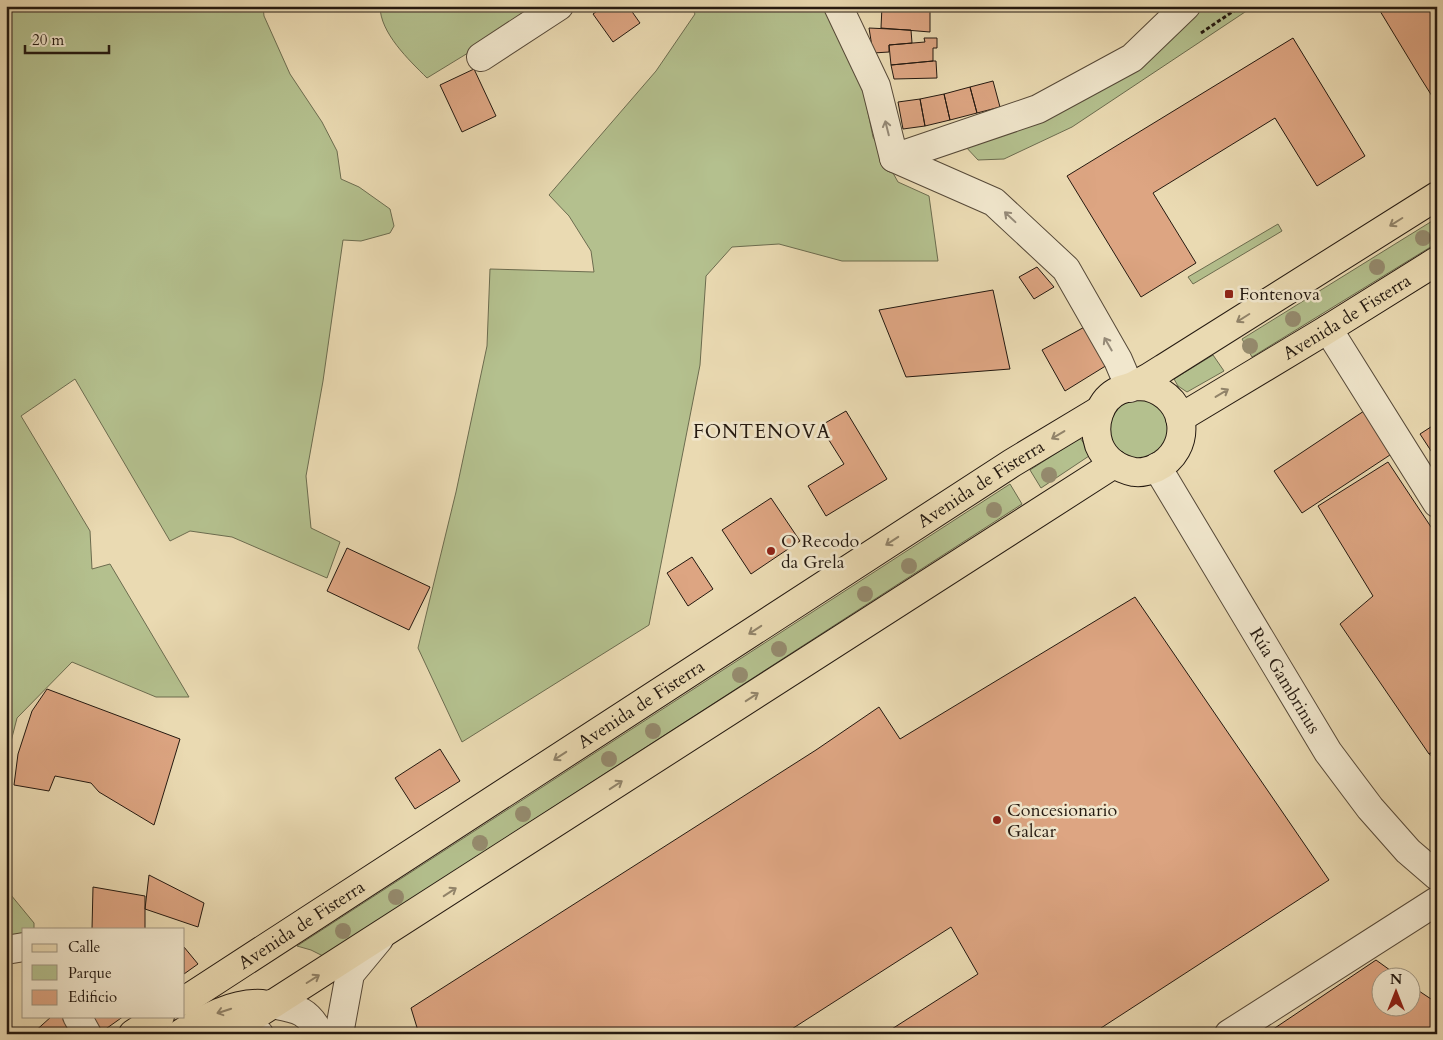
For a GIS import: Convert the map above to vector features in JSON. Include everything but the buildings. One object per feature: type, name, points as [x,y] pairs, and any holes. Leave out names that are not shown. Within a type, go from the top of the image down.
[{"type":"main road","name":"Avenida de Fisterra","points":[[185,1000],[1012,463],[1100,410],[1108,398],[1120,390],[1132,387],[1437,196]]},
{"type":"main road","name":"Avenida de Fisterra","points":[[1180,418],[1437,261]]},
{"type":"main road","points":[[1100,410],[1096,423],[1096,437],[1101,450],[1114,464],[1122,469],[1136,472],[1150,471],[1163,465],[1174,455],[1180,442],[1182,428],[1179,414],[1172,402],[1161,392],[1148,387],[1132,387]]},
{"type":"main road","points":[[226,1034],[1114,464]]},
{"type":"main road","points":[[180,1034],[206,1018],[249,1003],[271,1004]]},
{"type":"main road","points":[[133,1034],[157,1018]]},
{"type":"street","points":[[481,57],[559,6]]},
{"type":"street","points":[[838,6],[876,86],[894,158]]},
{"type":"street","points":[[894,158],[1038,109],[1132,58],[1186,6]]},
{"type":"street","points":[[894,158],[994,202],[1066,269],[1132,387]]},
{"type":"street","points":[[1328,329],[1437,503]]},
{"type":"street","name":"Rúa Gambrinus","points":[[1158,467],[1328,752],[1370,808],[1408,851],[1437,876]]},
{"type":"street","points":[[1229,1034],[1437,901]]},
{"type":"street","points":[[339,1034],[350,974],[382,935]]},
{"type":"street","points":[[6,950],[22,947]]},
{"type":"street","points":[[271,1004],[296,1009],[312,1020],[320,1034]]},
{"type":"street","points":[[78,1018],[87,1034]]},
{"type":"street","points":[[247,1034],[259,1034]]},
{"type":"green space","points":[[6,6],[263,6],[264,16],[290,74],[322,122],[337,151],[341,179],[359,187],[390,209],[394,226],[390,233],[361,241],[343,240],[323,381],[306,476],[311,528],[340,542],[327,578],[232,537],[190,531],[170,541],[75,379],[21,416],[90,531],[92,569],[110,564],[189,697],[156,697],[72,662],[17,718],[6,761],[6,403],[9,403],[6,384]]},
{"type":"green space","points":[[380,6],[545,6],[427,78],[390,36],[381,16]]},
{"type":"green space","points":[[691,6],[832,6],[862,83],[873,137],[898,182],[929,196],[938,261],[842,261],[779,244],[732,247],[706,276],[700,365],[649,625],[462,742],[418,648],[456,492],[487,346],[490,269],[594,272],[591,251],[569,216],[549,195],[656,71],[695,14]]},
{"type":"green space","points":[[1197,6],[1254,6],[1072,127],[1004,159],[978,160],[964,145]]},
{"type":"green space","points":[[1437,218],[1437,243],[1252,357],[1242,339]]},
{"type":"green space","points":[[1278,224],[1282,231],[1193,284],[1188,277]]},
{"type":"green space","points":[[1213,355],[1224,371],[1187,392],[1178,386],[1174,379]]},
{"type":"green space","points":[[1132,399],[1144,399],[1155,404],[1163,412],[1168,423],[1166,441],[1155,454],[1144,459],[1132,459],[1121,454],[1113,446],[1108,435],[1108,423],[1113,412],[1121,404]]},
{"type":"green space","points":[[1080,438],[1092,454],[1041,488],[1030,470]]},
{"type":"green space","points":[[1010,484],[1022,504],[323,956],[297,946]]},
{"type":"green space","points":[[6,889],[34,923],[34,928],[22,928],[22,952],[6,958]]},
{"type":"place","name":"Fontenova","points":[[1229,294]]},
{"type":"place","name":"O Recodo da Grela","points":[[771,551]]},
{"type":"place","name":"Concesionario Galcar","points":[[997,820]]},
{"type":"district","name":"FONTENOVA","points":[[762,432]]}]
